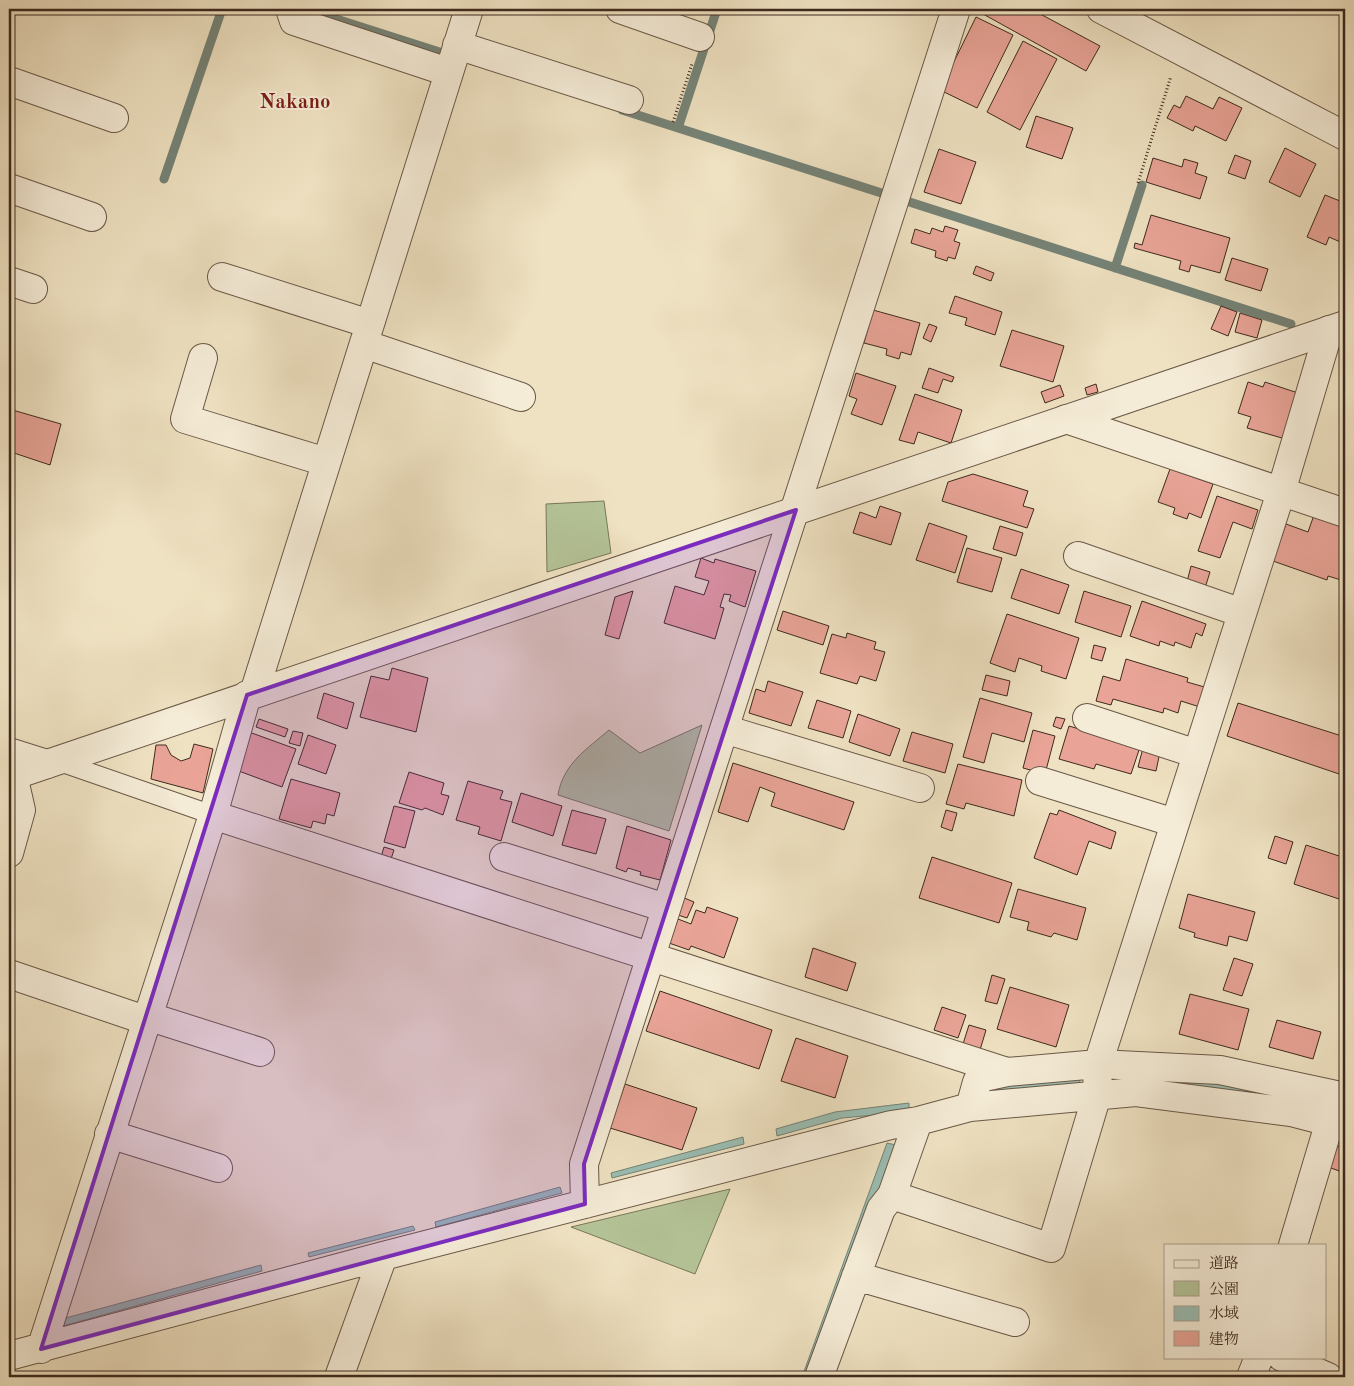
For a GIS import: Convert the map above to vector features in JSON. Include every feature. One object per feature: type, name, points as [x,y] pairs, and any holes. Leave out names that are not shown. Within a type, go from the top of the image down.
[{"type":"street","points":[[290,9],[294,21],[448,72]]},
{"type":"street","points":[[41,1348],[367,334],[469,9]]},
{"type":"street","points":[[620,9],[700,37]]},
{"type":"street","points":[[585,1204],[584,1164],[956,9]]},
{"type":"street","points":[[1101,9],[1345,136]]},
{"type":"street","points":[[457,45],[629,100]]},
{"type":"street","points":[[9,81],[114,118]]},
{"type":"street","points":[[9,188],[92,217]]},
{"type":"street","points":[[222,277],[521,397]]},
{"type":"street","points":[[9,853],[21,810],[10,768],[52,762],[1337,327]]},
{"type":"street","points":[[892,1196],[1051,1248],[1097,1095],[1098,1064],[1281,492],[1337,327]]},
{"type":"street","points":[[204,358],[185,419],[326,462]]},
{"type":"street","points":[[1066,419],[1345,513]]},
{"type":"street","points":[[1078,556],[1242,613]]},
{"type":"street","points":[[1087,718],[1197,754]]},
{"type":"street","points":[[724,729],[920,788]]},
{"type":"street","points":[[1040,782],[1175,823]]},
{"type":"street","points":[[212,815],[651,955],[1008,1072]]},
{"type":"street","points":[[504,858],[666,908]]},
{"type":"street","points":[[9,974],[260,1052]]},
{"type":"street","points":[[970,1107],[977,1082],[984,1077],[1008,1072],[1098,1064],[1220,1070],[1345,1097]]},
{"type":"street","points":[[9,1356],[383,1256],[891,1125],[918,1121],[970,1107],[1097,1095],[1136,1092],[1291,1112],[1338,1124],[1294,1244]]},
{"type":"street","points":[[818,1377],[881,1209],[892,1196],[918,1121]]},
{"type":"street","points":[[109,1134],[218,1168]]},
{"type":"street","points":[[339,1377],[383,1256]]},
{"type":"street","points":[[856,1276],[1015,1322]]},
{"type":"street","points":[[1252,1377],[1259,1358]]},
{"type":"street","points":[[1284,1358],[1328,1377]]},
{"type":"lane","points":[[52,762],[212,815]]},
{"type":"path","points":[[1138,183],[1172,73]]},
{"type":"highlighted area","points":[[796,510],[584,1164],[585,1204],[41,1349],[247,695]]},
{"type":"green space","points":[[604,501],[611,553],[547,572],[546,504]]},
{"type":"green space","points":[[702,725],[669,831],[558,795],[565,774],[577,758],[609,730],[640,753]]},
{"type":"green space","points":[[730,1189],[695,1274],[571,1227]]},
{"type":"water","points":[[1079,1075],[1080,1083],[989,1094],[989,1088]]},
{"type":"water","points":[[1119,1078],[1215,1082],[1322,1103],[1267,1098],[1221,1089],[1120,1084]]},
{"type":"water","points":[[909,1103],[909,1112],[842,1118],[777,1136],[776,1129],[835,1112]]},
{"type":"water","points":[[743,1137],[744,1144],[612,1178],[611,1173]]},
{"type":"water","points":[[887,1143],[896,1145],[810,1377],[802,1377]]},
{"type":"water","points":[[560,1187],[562,1193],[436,1227],[435,1222]]},
{"type":"water","points":[[413,1226],[415,1230],[309,1257],[308,1253]]},
{"type":"water","points":[[261,1265],[262,1271],[63,1326],[62,1319]]},
{"type":"building","points":[[974,9],[1031,9],[1100,46],[1086,71]]},
{"type":"building","points":[[976,17],[1013,35],[977,108],[940,90]]},
{"type":"building","points":[[1023,41],[1057,59],[1020,130],[987,112]]},
{"type":"building","points":[[1186,96],[1213,109],[1219,97],[1242,108],[1226,141],[1195,126],[1193,131],[1167,118],[1174,105],[1180,108]]},
{"type":"building","points":[[1036,116],[1073,128],[1062,159],[1026,147]]},
{"type":"building","points":[[1285,148],[1316,164],[1300,197],[1269,182]]},
{"type":"building","points":[[939,149],[976,162],[961,204],[924,192]]},
{"type":"building","points":[[1235,155],[1251,161],[1245,179],[1228,173]]},
{"type":"building","points":[[1153,158],[1182,167],[1184,159],[1198,163],[1195,173],[1207,177],[1200,199],[1146,182]]},
{"type":"building","points":[[1325,195],[1345,203],[1345,244],[1329,237],[1326,245],[1307,237]]},
{"type":"building","points":[[1151,215],[1230,238],[1220,273],[1191,265],[1189,272],[1179,269],[1181,261],[1134,248],[1135,243],[1142,245]]},
{"type":"building","points":[[945,226],[958,230],[954,241],[960,243],[955,259],[948,257],[947,261],[935,257],[936,251],[911,243],[915,229],[930,234],[932,228],[943,232]]},
{"type":"building","points":[[1232,258],[1268,269],[1261,291],[1225,280]]},
{"type":"building","points":[[976,266],[994,273],[991,281],[973,274]]},
{"type":"building","points":[[955,296],[1002,312],[995,335],[965,325],[967,318],[949,313]]},
{"type":"building","points":[[1221,306],[1237,312],[1228,336],[1211,329]]},
{"type":"building","points":[[873,310],[920,323],[911,355],[901,352],[899,359],[886,355],[887,349],[864,343]]},
{"type":"building","points":[[1240,313],[1262,320],[1257,338],[1235,332]]},
{"type":"building","points":[[929,324],[937,327],[931,342],[923,338]]},
{"type":"building","points":[[1012,330],[1064,346],[1053,382],[1000,366]]},
{"type":"building","points":[[929,368],[954,377],[952,382],[943,379],[938,393],[922,388]]},
{"type":"building","points":[[856,373],[896,386],[882,425],[851,414],[857,399],[849,396]]},
{"type":"building","points":[[1248,382],[1263,387],[1265,382],[1304,395],[1289,440],[1247,428],[1251,417],[1238,413]]},
{"type":"building","points":[[1096,384],[1098,392],[1087,395],[1085,388]]},
{"type":"building","points":[[1060,385],[1064,396],[1045,403],[1041,392]]},
{"type":"building","points":[[915,394],[962,410],[951,443],[918,432],[914,444],[899,440]]},
{"type":"building","points":[[9,409],[61,424],[50,465],[14,453],[11,460],[9,459]]},
{"type":"building","points":[[1170,469],[1213,484],[1201,518],[1189,513],[1187,519],[1173,514],[1175,508],[1158,502]]},
{"type":"building","points":[[973,474],[1028,491],[1023,506],[1034,509],[1027,528],[942,501],[948,482]]},
{"type":"building","points":[[1217,496],[1258,510],[1252,529],[1233,522],[1220,558],[1198,551]]},
{"type":"building","points":[[880,506],[901,513],[891,545],[853,533],[860,512],[876,518]]},
{"type":"building","points":[[1314,515],[1345,526],[1342,536],[1345,538],[1345,569],[1341,580],[1328,576],[1327,580],[1273,561],[1286,524],[1308,532]]},
{"type":"building","points":[[929,523],[967,536],[955,573],[916,560]]},
{"type":"building","points":[[1000,526],[1023,533],[1016,556],[993,549]]},
{"type":"building","points":[[967,548],[1002,558],[992,592],[957,582]]},
{"type":"building","points":[[701,558],[714,563],[715,559],[756,571],[745,607],[729,601],[731,595],[724,594],[720,607],[724,608],[715,639],[664,623],[675,586],[704,595],[709,581],[695,577]]},
{"type":"building","points":[[1191,566],[1210,572],[1205,588],[1187,582]]},
{"type":"building","points":[[1021,569],[1069,585],[1059,614],[1011,598]]},
{"type":"building","points":[[633,591],[619,639],[605,635],[615,597]]},
{"type":"building","points":[[1084,591],[1131,606],[1121,637],[1075,622]]},
{"type":"building","points":[[1142,601],[1206,624],[1202,636],[1196,633],[1191,648],[1175,642],[1174,646],[1160,641],[1159,646],[1130,636]]},
{"type":"building","points":[[783,611],[829,626],[823,645],[777,630]]},
{"type":"building","points":[[1007,614],[1079,638],[1066,679],[1041,671],[1042,666],[1019,658],[1015,672],[990,663]]},
{"type":"building","points":[[847,633],[876,642],[874,649],[885,652],[876,681],[860,676],[857,684],[820,673],[832,634],[846,638]]},
{"type":"building","points":[[1094,645],[1106,648],[1102,661],[1091,658]]},
{"type":"building","points":[[1126,659],[1188,678],[1187,682],[1208,688],[1203,708],[1181,701],[1178,713],[1164,708],[1163,713],[1113,699],[1111,705],[1096,701],[1103,676],[1120,681]]},
{"type":"building","points":[[392,668],[428,678],[416,732],[360,717],[371,676],[389,680]]},
{"type":"building","points":[[986,675],[1010,681],[1007,696],[982,690]]},
{"type":"building","points":[[768,681],[803,692],[791,726],[749,713],[756,689],[765,692]]},
{"type":"building","points":[[324,693],[354,703],[347,729],[317,718]]},
{"type":"building","points":[[980,698],[1032,713],[1024,742],[992,733],[984,763],[963,757]]},
{"type":"building","points":[[817,700],[851,711],[843,738],[808,728]]},
{"type":"building","points":[[1238,703],[1345,737],[1345,776],[1227,736]]},
{"type":"building","points":[[858,714],[900,729],[890,756],[849,742]]},
{"type":"building","points":[[1056,717],[1065,719],[1061,729],[1053,726]]},
{"type":"building","points":[[259,719],[288,729],[285,737],[256,727]]},
{"type":"building","points":[[1069,726],[1140,747],[1131,774],[1096,764],[1094,769],[1059,759]]},
{"type":"building","points":[[1033,730],[1055,736],[1045,774],[1023,768]]},
{"type":"building","points":[[293,731],[303,733],[300,746],[289,743]]},
{"type":"building","points":[[249,732],[296,749],[282,787],[236,770]]},
{"type":"building","points":[[912,732],[953,744],[945,773],[903,761]]},
{"type":"building","points":[[308,735],[336,745],[326,774],[298,764]]},
{"type":"building","points":[[194,744],[213,749],[203,793],[151,779],[156,745],[166,745],[171,755],[181,761],[190,758]]},
{"type":"building","points":[[1143,748],[1160,752],[1156,771],[1138,767]]},
{"type":"building","points":[[733,763],[854,802],[844,830],[771,806],[775,793],[760,787],[748,822],[718,812]]},
{"type":"building","points":[[958,764],[1022,780],[1014,816],[966,803],[964,809],[946,804]]},
{"type":"building","points":[[409,772],[444,783],[441,794],[449,796],[443,815],[425,808],[422,810],[399,803]]},
{"type":"building","points":[[291,779],[340,793],[334,816],[327,814],[325,824],[313,821],[311,828],[279,819]]},
{"type":"building","points":[[468,781],[503,791],[500,799],[512,802],[501,841],[478,834],[480,827],[456,820]]},
{"type":"building","points":[[521,793],[562,806],[553,836],[512,822]]},
{"type":"building","points":[[394,806],[415,811],[405,848],[384,842]]},
{"type":"building","points":[[572,810],[606,819],[596,854],[562,845]]},
{"type":"building","points":[[946,810],[957,813],[952,831],[941,827]]},
{"type":"building","points":[[1059,810],[1116,832],[1111,849],[1089,841],[1077,875],[1034,858],[1050,813],[1057,815]]},
{"type":"building","points":[[627,826],[671,840],[660,880],[640,875],[641,872],[628,868],[626,872],[616,868]]},
{"type":"building","points":[[1275,836],[1293,842],[1286,864],[1268,858]]},
{"type":"building","points":[[1306,845],[1345,858],[1345,901],[1294,884]]},
{"type":"building","points":[[384,847],[394,850],[391,859],[381,857]]},
{"type":"building","points":[[932,857],[1012,883],[999,923],[919,898]]},
{"type":"building","points":[[1018,889],[1086,908],[1077,940],[1054,933],[1051,937],[1027,930],[1029,922],[1010,917]]},
{"type":"building","points":[[1188,894],[1255,912],[1247,941],[1229,936],[1227,946],[1194,937],[1195,933],[1179,928]]},
{"type":"building","points":[[682,897],[694,902],[687,918],[675,914]]},
{"type":"building","points":[[707,907],[738,918],[724,958],[691,946],[689,950],[669,943],[678,919],[691,924],[696,910],[705,913]]},
{"type":"building","points":[[813,948],[856,963],[847,991],[805,977]]},
{"type":"building","points":[[1234,958],[1253,964],[1242,996],[1223,990]]},
{"type":"building","points":[[992,975],[1005,979],[997,1004],[985,1001]]},
{"type":"building","points":[[1010,987],[1069,1005],[1056,1047],[997,1029]]},
{"type":"building","points":[[660,991],[772,1030],[759,1069],[646,1031]]},
{"type":"building","points":[[1190,994],[1249,1009],[1238,1050],[1179,1034]]},
{"type":"building","points":[[942,1007],[966,1015],[958,1038],[934,1030]]},
{"type":"building","points":[[1277,1020],[1321,1032],[1313,1059],[1269,1047]]},
{"type":"building","points":[[969,1025],[986,1030],[980,1050],[963,1044]]},
{"type":"building","points":[[796,1038],[848,1056],[835,1098],[781,1081]]},
{"type":"building","points":[[625,1084],[697,1108],[682,1150],[610,1128]]},
{"type":"building","points":[[1335,1145],[1345,1149],[1345,1173],[1328,1167]]},
{"type":"waterway","points":[[164,179],[222,9]]},
{"type":"waterway","points":[[305,9],[452,56]]},
{"type":"waterway","points":[[678,128],[717,9]]},
{"type":"waterway","points":[[622,110],[1291,324]]},
{"type":"waterway","points":[[1115,268],[1142,185]]},
{"type":"district","name":"Nakano","points":[[295,102]]}]
